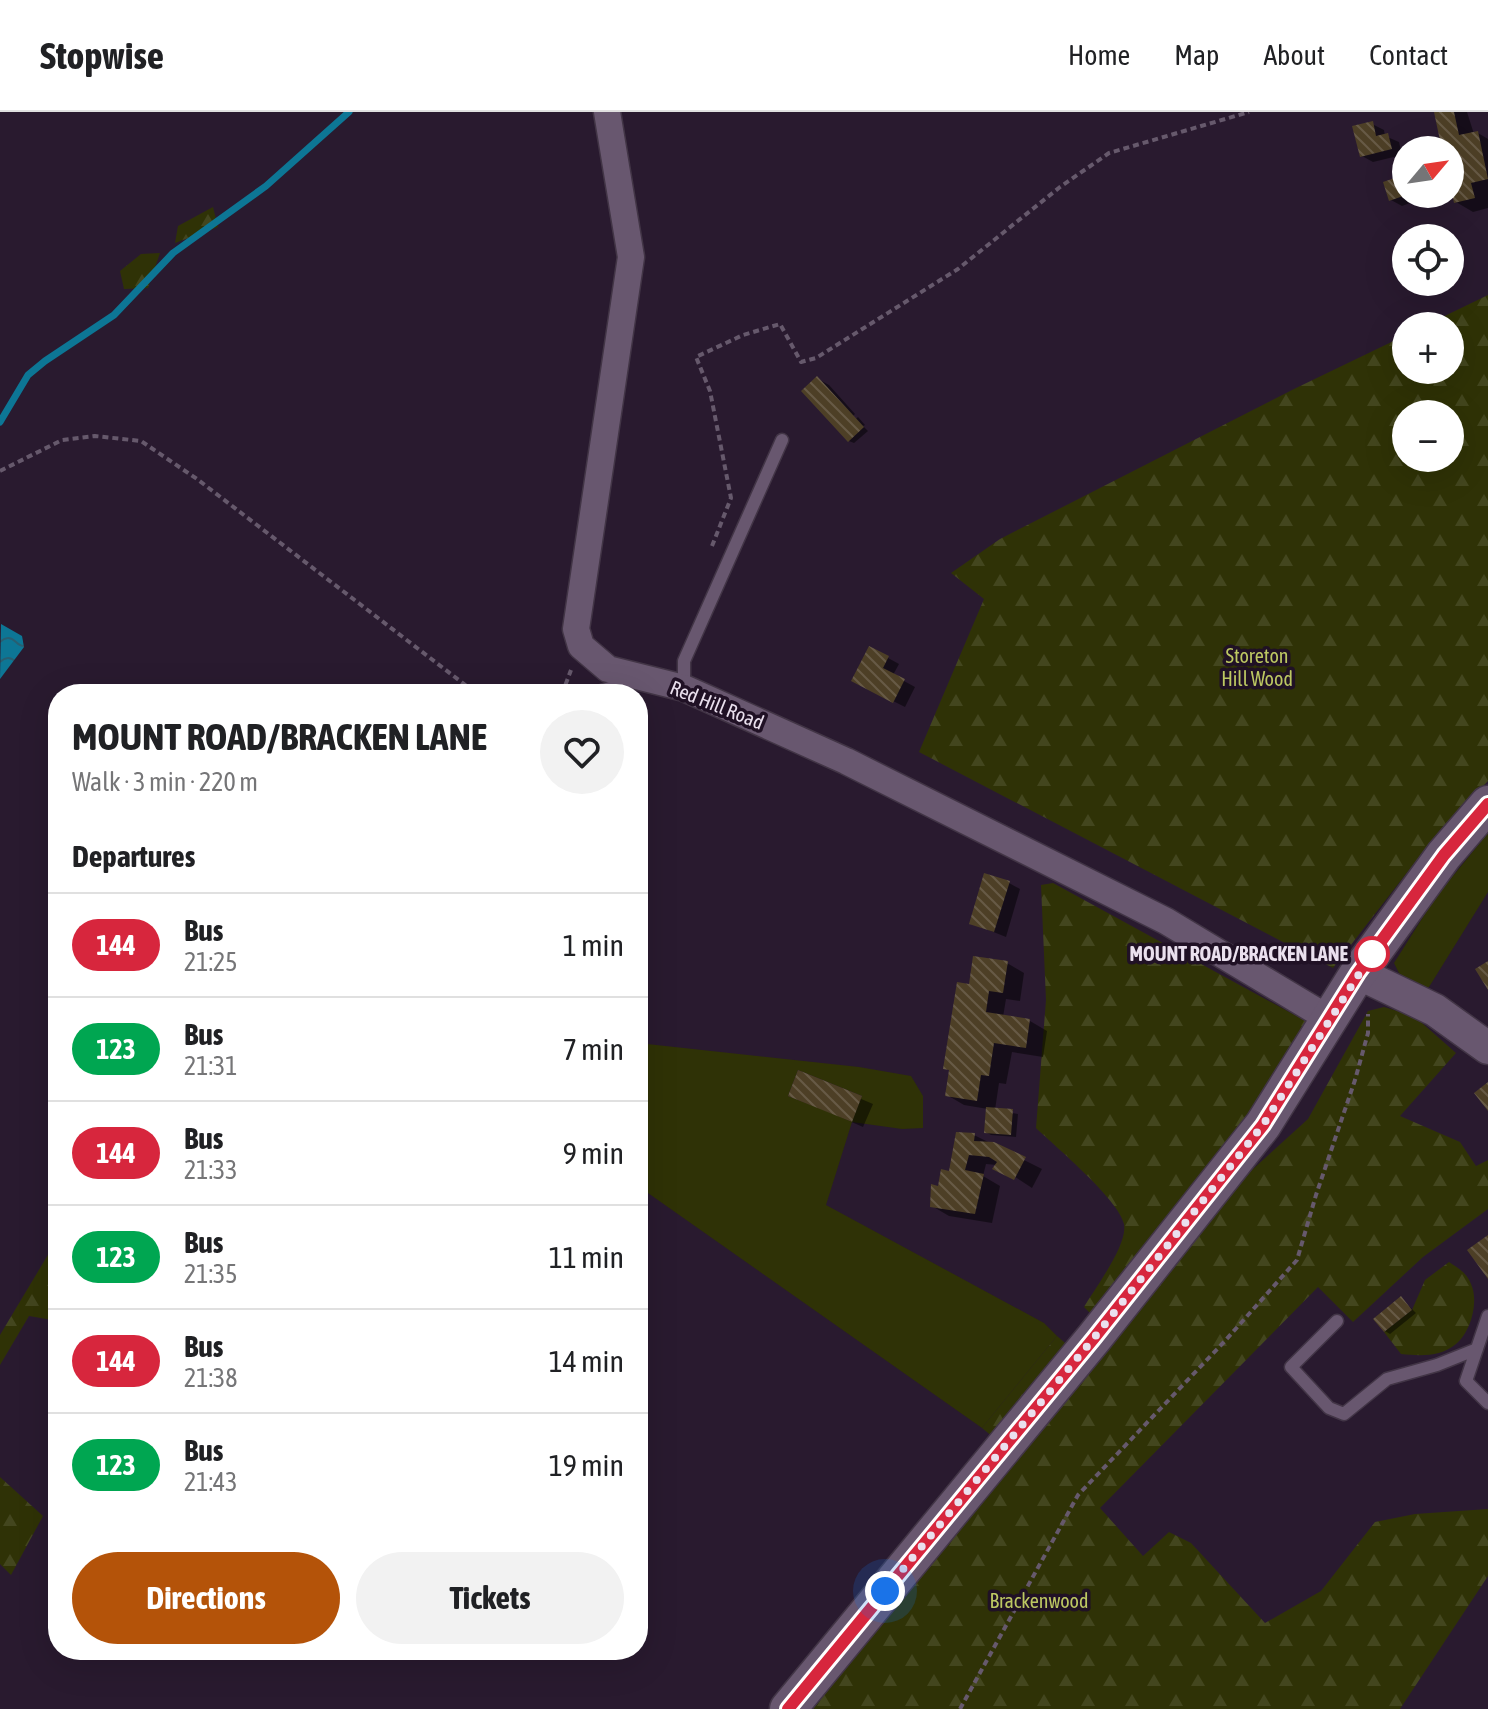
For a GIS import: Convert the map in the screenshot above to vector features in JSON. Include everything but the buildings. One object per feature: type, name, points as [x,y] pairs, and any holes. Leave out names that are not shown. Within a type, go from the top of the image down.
[{"type":"main road","points":[[788,1709],[1094,1338],[1263,1125],[1358,973],[1444,855],[1488,804]]},
{"type":"street","name":"Red Hill Road","points":[[607,112],[631,257],[576,629],[581,646],[608,669],[684,688],[846,761],[1166,921],[1331,1020]]},
{"type":"street","points":[[1358,973],[1435,1010],[1488,1048]]},
{"type":"lane","points":[[684,688],[684,661],[782,440]]},
{"type":"lane","points":[[621,684],[642,677]]},
{"type":"lane","points":[[1488,1316],[1466,1381],[1488,1403]]},
{"type":"lane","points":[[1337,1321],[1291,1367],[1329,1408],[1344,1414],[1387,1379],[1437,1365],[1477,1349]]},
{"type":"path","points":[[710,554],[731,498],[710,391],[696,357],[743,335],[780,324],[801,362],[816,358],[958,269],[1060,187],[1109,153],[1249,112]]},
{"type":"path","points":[[0,471],[62,440],[95,436],[141,441],[197,479],[464,684]]},
{"type":"path","points":[[960,1709],[1078,1495],[1224,1342],[1297,1260],[1368,1033],[1368,1011],[1358,973]]},
{"type":"green space","points":[[213,207],[218,227],[175,243],[178,226]]},
{"type":"green space","points":[[160,253],[148,288],[124,289],[120,271],[141,254]]},
{"type":"green space","name":"Storeton Hill Wood","points":[[1488,295],[1488,781],[1440,830],[1333,968],[919,752],[984,599],[951,573],[1000,539],[1392,342],[1392,384],[1464,384],[1464,312],[1453,312]]},
{"type":"green space","points":[[1488,833],[1488,892],[1429,987],[1421,991],[1399,973],[1394,963],[1435,898]]},
{"type":"green space","points":[[1053,883],[1311,1024],[1166,1229],[1097,1320],[1084,1307],[1116,1254],[1124,1224],[1120,1214],[1099,1188],[1036,1128],[1046,1000],[1041,885]]},
{"type":"green space","name":"Brackenwood","points":[[1384,1007],[1414,1016],[1456,1053],[1400,1116],[1460,1142],[1476,1166],[1488,1160],[1488,1209],[1423,1257],[1353,1322],[1318,1287],[1100,1508],[1143,1556],[1169,1532],[1191,1543],[1265,1623],[1321,1591],[1375,1522],[1415,1514],[1488,1509],[1488,1576],[1400,1709],[813,1709],[1204,1225],[1253,1169],[1308,1119],[1368,1011]]},
{"type":"green space","points":[[648,1044],[859,1067],[911,1076],[923,1096],[923,1128],[902,1129],[852,1122],[826,1205],[1044,1323],[1057,1336],[982,1428],[648,1193]],"holes":[[[798,1070],[862,1096],[852,1121],[788,1096]]]},
{"type":"green space","points":[[48,1255],[48,1319],[29,1316],[0,1365],[0,1335]]},
{"type":"green space","points":[[1449,1262],[1465,1274],[1473,1291],[1474,1307],[1466,1332],[1456,1344],[1443,1351],[1423,1355],[1401,1354],[1384,1332],[1412,1310],[1425,1280]]},
{"type":"green space","points":[[1057,1336],[1071,1348],[993,1437],[982,1428]]},
{"type":"green space","points":[[0,1477],[43,1516],[11,1575],[0,1564]]},
{"type":"water","points":[[1,624],[22,636],[24,647],[0,679]]},
{"type":"waterway","points":[[0,422],[28,375],[114,315],[173,253],[266,186],[349,112]]},
{"type":"bus line","name":"144","points":[[788,1709],[1094,1338],[1263,1125],[1358,973],[1444,855],[1488,804]]},
{"type":"place","name":"MOUNT ROAD/BRACKEN LANE","points":[[1372,954]]},
{"type":"route","points":[[885,1591],[1094,1338],[1263,1125],[1375,949],[1372,954]]}]
